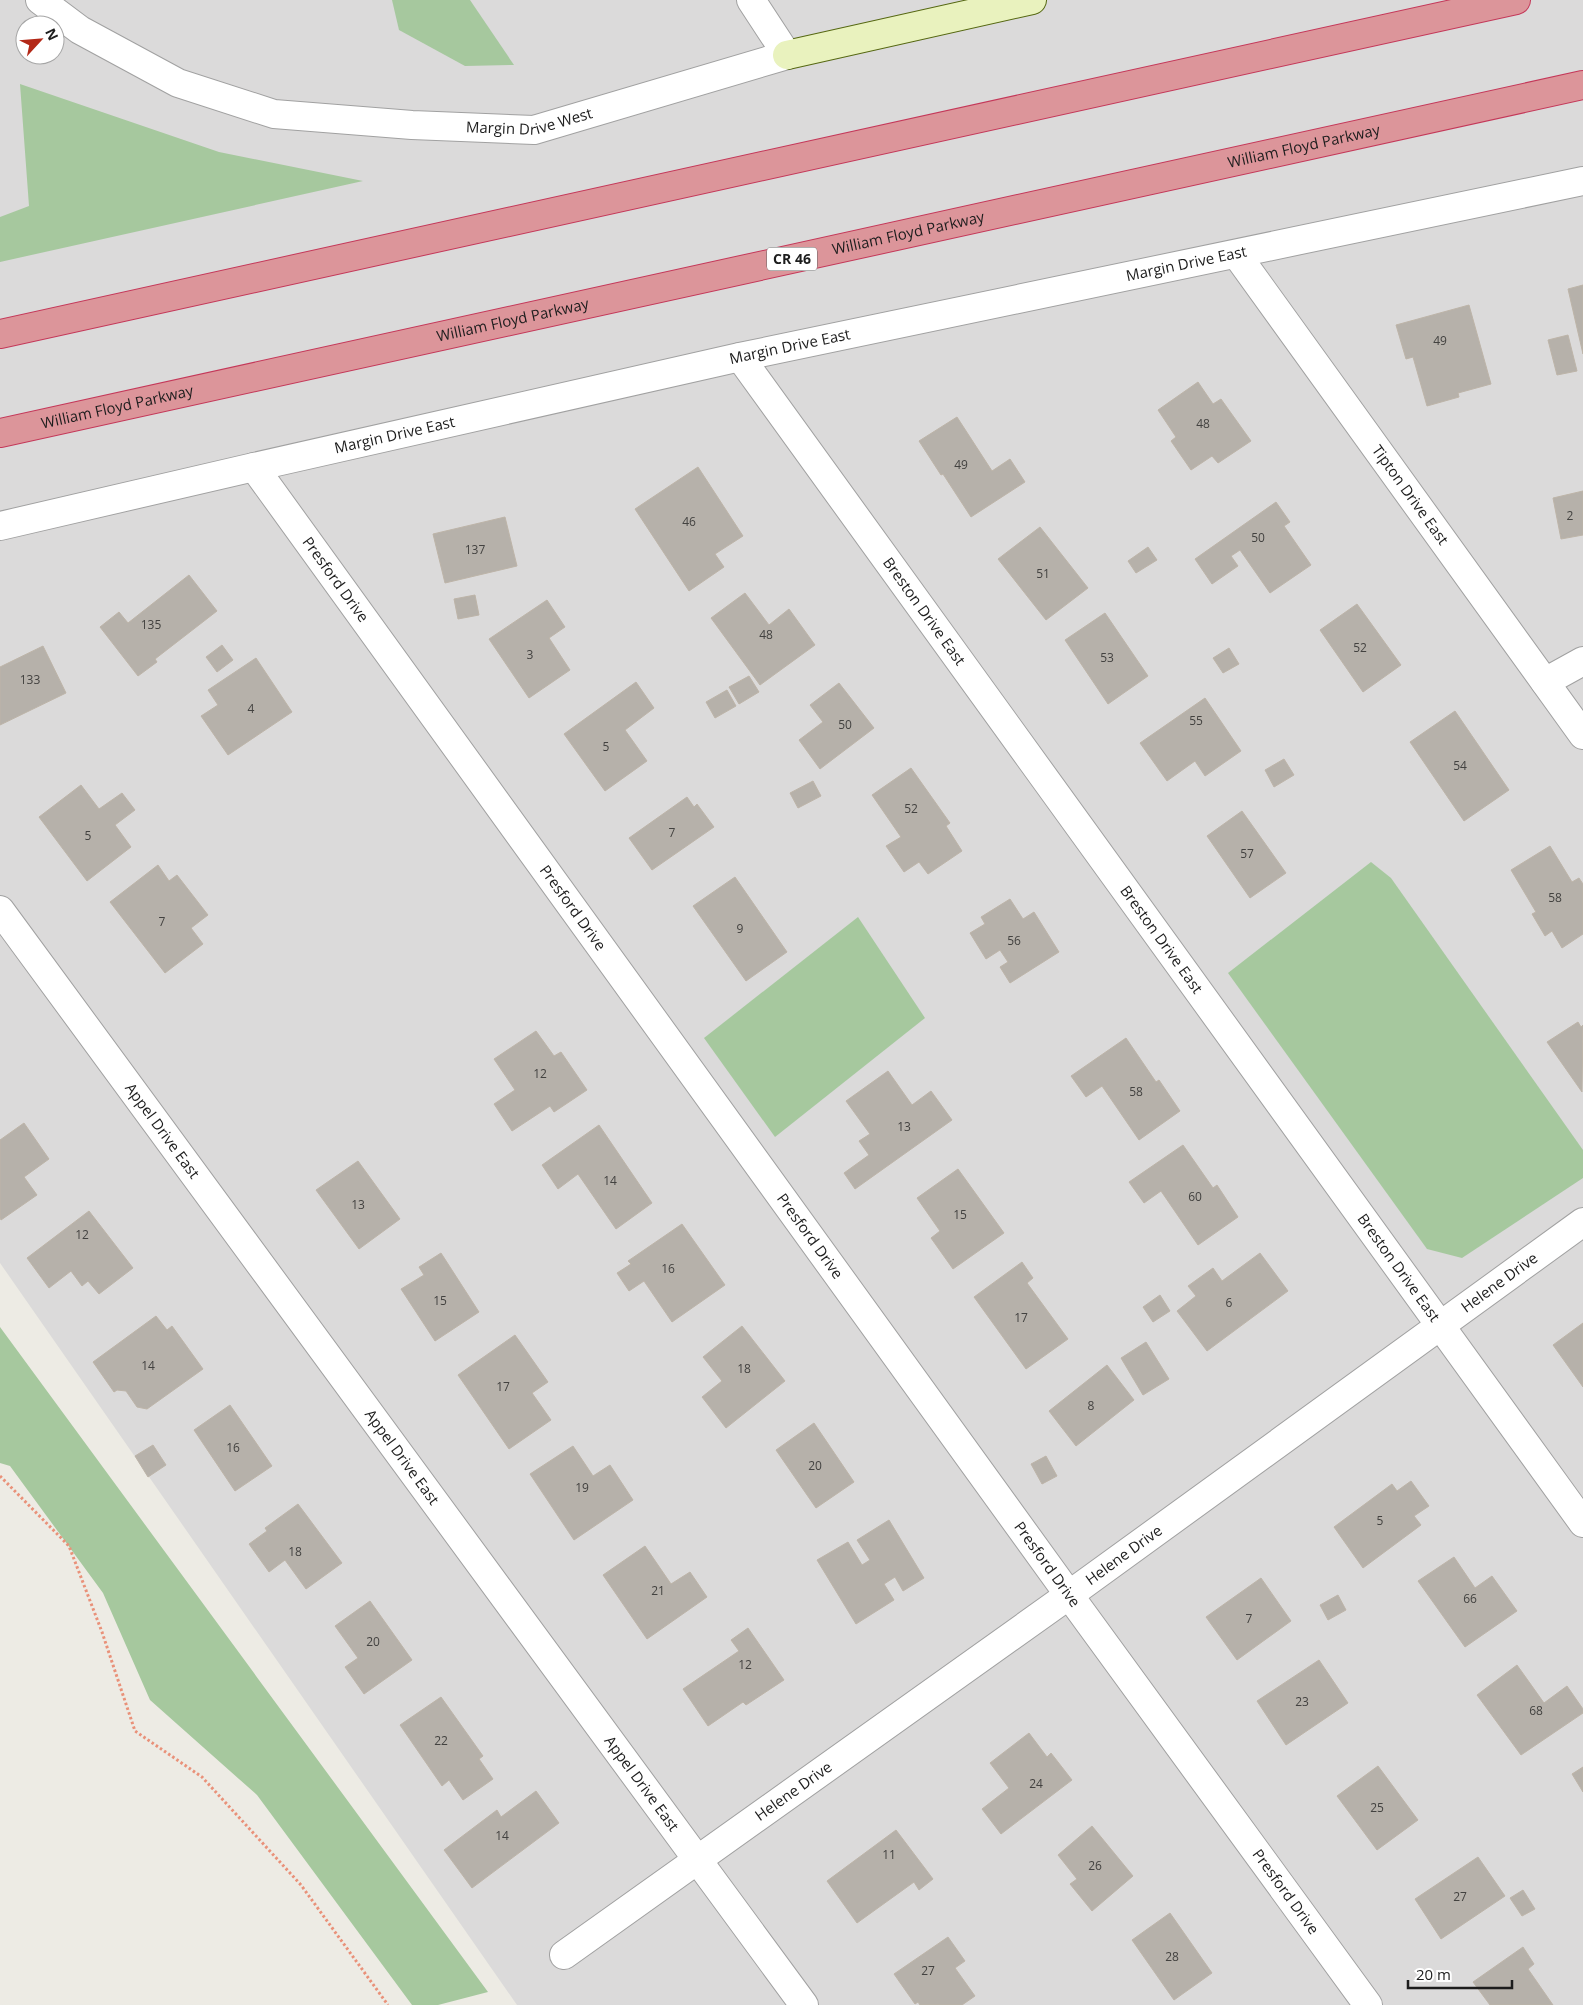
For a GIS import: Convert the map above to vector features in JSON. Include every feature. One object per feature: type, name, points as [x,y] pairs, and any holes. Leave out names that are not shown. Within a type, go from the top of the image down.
[{"type":"highway","points":[[0,334],[1516,0]]},
{"type":"highway","name":"William Floyd Parkway","points":[[0,433],[1583,85]]},
{"type":"street","name":"Margin Drive West","points":[[40,0],[80,30],[178,83],[274,114],[412,125],[534,130],[787,55],[1032,0]]},
{"type":"street","points":[[751,0],[787,55]]},
{"type":"street","name":"Margin Drive East","points":[[0,526],[254,466],[740,357],[1237,255],[1583,181]]},
{"type":"street","name":"Tipton Drive East","points":[[1237,255],[1583,735]]},
{"type":"street","name":"Breston Drive East","points":[[740,357],[1583,1523]]},
{"type":"street","name":"Presford Drive","points":[[254,466],[1069,1595],[1368,2005]]},
{"type":"street","points":[[1545,682],[1583,661]]},
{"type":"street","name":"Appel Drive East","points":[[0,910],[804,2005]]},
{"type":"street","name":"Helene Drive","points":[[564,1955],[1069,1595],[1583,1222]]},
{"type":"path","points":[[0,1476],[69,1546],[102,1632],[135,1731],[202,1777],[209,1784],[301,1884],[388,2005]]},
{"type":"shaded area","points":[[0,0],[1583,0],[1583,2005],[517,2005],[0,1263]]},
{"type":"green space","points":[[392,0],[470,0],[514,65],[465,66],[399,30]]},
{"type":"green space","points":[[20,84],[219,152],[363,181],[0,262],[0,217],[29,206]]},
{"type":"green space","points":[[1371,862],[1391,878],[1583,1150],[1583,1178],[1462,1258],[1427,1249],[1228,973]]},
{"type":"green space","points":[[858,917],[925,1018],[775,1137],[704,1038]]},
{"type":"green space","points":[[0,1327],[488,1992],[438,2005],[412,2005],[257,1795],[150,1700],[103,1593],[10,1466],[0,1463]]},
{"type":"building","points":[[1583,285],[1583,354],[1568,289]]},
{"type":"building","points":[[1469,305],[1491,384],[1458,393],[1459,397],[1427,406],[1413,357],[1406,359],[1396,325]]},
{"type":"building","points":[[1568,335],[1577,371],[1557,375],[1548,340]]},
{"type":"building","points":[[1198,382],[1213,404],[1221,399],[1251,441],[1218,463],[1212,456],[1191,470],[1171,441],[1176,437],[1158,410]]},
{"type":"building","points":[[957,417],[992,471],[1010,459],[1025,482],[971,517],[919,441]]},
{"type":"building","points":[[698,467],[743,536],[715,554],[724,567],[689,591],[635,509]]},
{"type":"building","points":[[1583,491],[1583,535],[1561,539],[1553,498]]},
{"type":"building","points":[[1276,502],[1290,522],[1284,526],[1311,565],[1270,593],[1240,550],[1231,556],[1238,566],[1212,584],[1195,559]]},
{"type":"building","points":[[505,517],[517,566],[445,583],[433,534]]},
{"type":"building","points":[[1040,527],[1088,588],[1046,620],[998,559]]},
{"type":"building","points":[[1148,547],[1157,560],[1136,573],[1128,561]]},
{"type":"building","points":[[189,575],[217,611],[155,659],[157,662],[138,676],[100,627],[119,612],[128,623]]},
{"type":"building","points":[[745,593],[769,625],[789,609],[815,645],[760,685],[711,618]]},
{"type":"building","points":[[475,595],[479,615],[458,619],[454,599]]},
{"type":"building","points":[[547,600],[565,627],[549,638],[570,670],[529,698],[489,639]]},
{"type":"building","points":[[1357,604],[1401,665],[1363,692],[1320,630]]},
{"type":"building","points":[[1105,613],[1148,676],[1108,704],[1065,640]]},
{"type":"building","points":[[222,645],[233,660],[217,672],[206,657]]},
{"type":"building","points":[[43,646],[66,693],[0,725],[0,667]]},
{"type":"building","points":[[1229,648],[1239,664],[1223,673],[1213,658]]},
{"type":"building","points":[[256,658],[292,712],[228,755],[201,716],[218,705],[208,690]]},
{"type":"building","points":[[749,676],[759,692],[739,704],[729,687]]},
{"type":"building","points":[[636,682],[654,708],[625,730],[647,761],[605,791],[564,734]]},
{"type":"building","points":[[839,683],[874,728],[820,769],[799,740],[823,722],[810,705]]},
{"type":"building","points":[[727,690],[736,706],[715,718],[706,702]]},
{"type":"building","points":[[1205,698],[1241,751],[1205,776],[1195,761],[1167,781],[1140,743]]},
{"type":"building","points":[[1455,711],[1509,790],[1464,821],[1410,742]]},
{"type":"building","points":[[1284,759],[1294,775],[1274,787],[1265,770]]},
{"type":"building","points":[[911,768],[950,823],[946,826],[962,851],[928,874],[919,862],[904,872],[886,846],[901,837],[872,795]]},
{"type":"building","points":[[813,781],[821,796],[798,808],[790,793]]},
{"type":"building","points":[[81,785],[99,809],[122,793],[135,810],[115,825],[131,847],[87,881],[39,817]]},
{"type":"building","points":[[687,797],[694,807],[697,804],[714,827],[652,870],[629,838]]},
{"type":"building","points":[[1242,811],[1286,873],[1250,898],[1207,836]]},
{"type":"building","points":[[1550,846],[1572,882],[1579,878],[1583,884],[1583,934],[1562,948],[1552,931],[1545,936],[1532,914],[1536,912],[1511,870]]},
{"type":"building","points":[[158,865],[169,881],[177,875],[208,915],[191,928],[203,944],[165,973],[110,902]]},
{"type":"building","points":[[735,877],[787,952],[746,981],[693,906]]},
{"type":"building","points":[[1010,899],[1023,919],[1034,912],[1059,952],[1010,983],[1000,967],[1008,962],[1000,950],[986,959],[970,933],[985,924],[981,917]]},
{"type":"building","points":[[1578,1022],[1581,1027],[1583,1025],[1582,1092],[1547,1042]]},
{"type":"building","points":[[536,1031],[554,1056],[561,1052],[587,1090],[554,1112],[550,1106],[512,1131],[494,1104],[515,1090],[494,1059]]},
{"type":"building","points":[[1126,1038],[1156,1082],[1159,1080],[1180,1111],[1139,1140],[1102,1086],[1086,1097],[1071,1076]]},
{"type":"building","points":[[888,1071],[912,1105],[931,1091],[952,1120],[855,1189],[844,1173],[869,1155],[859,1141],[870,1134],[846,1101]]},
{"type":"building","points":[[24,1123],[49,1159],[24,1177],[37,1195],[1,1220],[0,1140]]},
{"type":"building","points":[[599,1125],[652,1203],[616,1229],[578,1174],[558,1189],[542,1165]]},
{"type":"building","points":[[1183,1145],[1213,1188],[1217,1185],[1238,1217],[1198,1245],[1161,1191],[1144,1203],[1129,1182]]},
{"type":"building","points":[[358,1161],[400,1219],[359,1249],[316,1190]]},
{"type":"building","points":[[958,1169],[1004,1233],[953,1269],[931,1238],[940,1231],[917,1198]]},
{"type":"building","points":[[89,1211],[133,1268],[99,1294],[88,1281],[82,1286],[71,1271],[49,1288],[27,1258]]},
{"type":"building","points":[[682,1224],[725,1285],[672,1322],[644,1281],[629,1291],[617,1273],[631,1264],[628,1261]]},
{"type":"building","points":[[441,1253],[479,1312],[435,1341],[401,1289],[424,1275],[419,1267]]},
{"type":"building","points":[[1260,1253],[1288,1291],[1207,1351],[1177,1311],[1196,1296],[1188,1286],[1213,1268],[1222,1281]]},
{"type":"building","points":[[1022,1262],[1033,1278],[1027,1283],[1068,1339],[1026,1369],[974,1297]]},
{"type":"building","points":[[1160,1295],[1170,1311],[1153,1322],[1143,1307]]},
{"type":"building","points":[[156,1316],[167,1330],[172,1326],[203,1369],[147,1409],[137,1407],[126,1391],[117,1390],[114,1392],[93,1362]]},
{"type":"building","points":[[1583,1323],[1583,1387],[1553,1345]]},
{"type":"building","points":[[742,1326],[785,1381],[726,1428],[702,1397],[722,1381],[703,1357]]},
{"type":"building","points":[[515,1335],[548,1382],[532,1393],[551,1420],[509,1449],[458,1375]]},
{"type":"building","points":[[1146,1342],[1169,1379],[1143,1395],[1121,1358]]},
{"type":"building","points":[[1107,1365],[1134,1400],[1076,1446],[1049,1411]]},
{"type":"building","points":[[230,1405],[272,1466],[235,1491],[194,1430]]},
{"type":"building","points":[[814,1423],[854,1482],[816,1508],[776,1450]]},
{"type":"building","points":[[153,1445],[166,1465],[148,1477],[135,1456]]},
{"type":"building","points":[[573,1446],[593,1476],[610,1465],[633,1500],[574,1540],[530,1474]]},
{"type":"building","points":[[1046,1456],[1057,1476],[1042,1484],[1031,1464]]},
{"type":"building","points":[[1411,1481],[1429,1506],[1414,1516],[1421,1525],[1363,1568],[1334,1527],[1392,1484],[1397,1491]]},
{"type":"building","points":[[298,1504],[342,1563],[306,1589],[285,1560],[269,1572],[249,1544],[267,1531],[265,1528]]},
{"type":"building","points":[[889,1520],[924,1578],[903,1591],[895,1577],[884,1584],[894,1600],[856,1624],[817,1560],[848,1542],[862,1565],[870,1560],[857,1540]]},
{"type":"building","points":[[645,1546],[671,1584],[690,1572],[707,1597],[647,1639],[603,1575]]},
{"type":"building","points":[[1454,1557],[1475,1588],[1492,1576],[1517,1611],[1465,1647],[1418,1581]]},
{"type":"building","points":[[1261,1578],[1291,1621],[1237,1660],[1206,1617]]},
{"type":"building","points":[[1338,1595],[1346,1610],[1328,1620],[1320,1605]]},
{"type":"building","points":[[370,1601],[412,1660],[364,1694],[345,1667],[358,1658],[335,1626]]},
{"type":"building","points":[[748,1628],[784,1680],[746,1705],[743,1702],[708,1726],[683,1689],[739,1651],[731,1640]]},
{"type":"building","points":[[1319,1660],[1348,1703],[1286,1745],[1257,1701]]},
{"type":"building","points":[[1517,1665],[1544,1703],[1567,1686],[1583,1709],[1583,1713],[1521,1755],[1477,1695]]},
{"type":"building","points":[[441,1697],[483,1756],[479,1759],[493,1779],[463,1800],[449,1780],[442,1786],[400,1725]]},
{"type":"building","points":[[1029,1733],[1047,1757],[1051,1753],[1072,1780],[1001,1834],[982,1809],[1009,1788],[990,1763]]},
{"type":"building","points":[[1378,1766],[1418,1820],[1377,1850],[1337,1796]]},
{"type":"building","points":[[1583,1767],[1583,1792],[1572,1774]]},
{"type":"building","points":[[536,1791],[559,1823],[472,1888],[444,1850],[497,1810],[501,1817]]},
{"type":"building","points":[[1092,1826],[1133,1876],[1092,1911],[1070,1884],[1077,1879],[1058,1855]]},
{"type":"building","points":[[896,1830],[933,1879],[919,1890],[914,1882],[857,1923],[827,1881]]},
{"type":"building","points":[[1478,1857],[1505,1896],[1441,1939],[1415,1899]]},
{"type":"building","points":[[1523,1890],[1535,1909],[1522,1916],[1510,1898]]},
{"type":"building","points":[[1170,1913],[1212,1973],[1174,2000],[1132,1940]]},
{"type":"building","points":[[948,1937],[965,1961],[955,1968],[975,1996],[962,2005],[920,2005],[918,2002],[915,2004],[894,1974]]},
{"type":"building","points":[[1523,1947],[1534,1964],[1528,1969],[1553,2005],[1490,2005],[1473,1982]]}]
